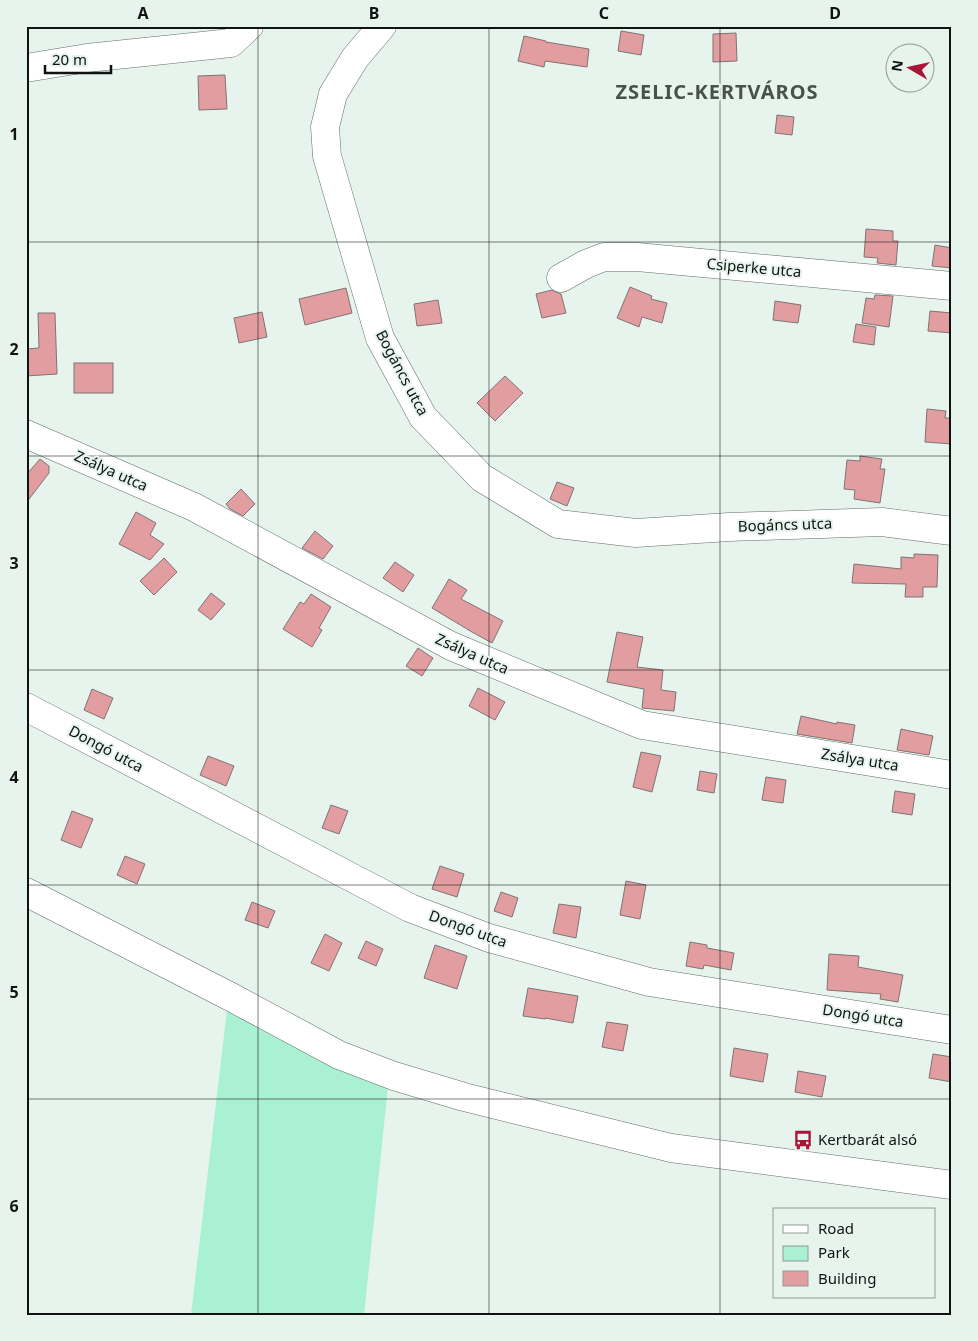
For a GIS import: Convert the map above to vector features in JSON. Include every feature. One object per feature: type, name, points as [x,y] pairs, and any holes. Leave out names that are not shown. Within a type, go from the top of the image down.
[{"type":"street","points":[[26,68],[87,58],[231,42],[249,26]]},
{"type":"street","name":"Bogáncs utca","points":[[382,26],[355,58],[333,94],[325,127],[327,156],[380,338],[423,417],[482,478],[558,524],[636,533],[729,527],[882,522],[952,531]]},
{"type":"street","name":"Csiperke utca","points":[[561,278],[586,264],[604,257],[637,257],[952,286]]},
{"type":"street","name":"Zsálya utca","points":[[26,434],[194,508],[451,646],[642,725],[952,775]]},
{"type":"street","name":"Dongó utca","points":[[26,707],[410,908],[489,938],[649,982],[952,1030]]},
{"type":"street","points":[[26,892],[231,997],[339,1055],[394,1076],[464,1097],[671,1148],[952,1185]]},
{"type":"green space","points":[[227,1010],[388,1087],[364,1315],[191,1315]]},
{"type":"building","points":[[621,31],[644,35],[641,55],[618,51]]},
{"type":"building","points":[[736,33],[737,61],[713,62],[713,34]]},
{"type":"building","points":[[524,36],[546,42],[589,49],[587,67],[545,61],[544,67],[518,61]]},
{"type":"building","points":[[225,75],[227,109],[199,110],[198,76]]},
{"type":"building","points":[[777,115],[794,117],[792,135],[775,133]]},
{"type":"building","points":[[866,229],[893,231],[893,241],[898,241],[896,265],[877,263],[878,258],[864,257]]},
{"type":"building","points":[[935,245],[952,248],[952,268],[932,266]]},
{"type":"building","points":[[630,287],[652,296],[651,299],[667,303],[662,323],[642,317],[639,327],[617,318]]},
{"type":"building","points":[[346,288],[352,313],[305,325],[299,299]]},
{"type":"building","points":[[552,290],[561,294],[566,313],[542,318],[536,294]]},
{"type":"building","points":[[875,295],[893,296],[889,327],[862,323],[866,298],[874,299]]},
{"type":"building","points":[[438,300],[442,323],[417,326],[414,304]]},
{"type":"building","points":[[775,301],[801,305],[798,323],[773,320]]},
{"type":"building","points":[[930,311],[952,313],[952,333],[928,331]]},
{"type":"building","points":[[262,312],[267,337],[239,343],[234,318]]},
{"type":"building","points":[[38,313],[55,313],[57,374],[26,376],[26,349],[39,348]]},
{"type":"building","points":[[856,324],[876,327],[874,345],[853,342]]},
{"type":"building","points":[[74,363],[113,363],[113,393],[74,393]]},
{"type":"building","points":[[505,376],[523,393],[495,421],[477,403]]},
{"type":"building","points":[[927,409],[946,411],[945,418],[952,418],[952,444],[925,442]]},
{"type":"building","points":[[860,456],[882,459],[880,469],[885,469],[880,503],[854,499],[855,490],[844,489],[847,460],[860,461]]},
{"type":"building","points":[[40,459],[49,466],[49,473],[26,503],[26,475]]},
{"type":"building","points":[[557,482],[574,488],[567,506],[550,499]]},
{"type":"building","points":[[241,489],[255,504],[243,516],[230,509],[226,504]]},
{"type":"building","points":[[136,512],[156,523],[150,535],[164,544],[150,560],[119,544]]},
{"type":"building","points":[[315,531],[333,546],[323,559],[302,548]]},
{"type":"building","points":[[914,554],[938,555],[937,587],[923,587],[923,597],[905,597],[906,584],[852,583],[854,564],[901,569],[901,557],[914,558]]},
{"type":"building","points":[[164,558],[177,572],[154,595],[140,581]]},
{"type":"building","points":[[395,562],[414,575],[403,592],[383,578]]},
{"type":"building","points":[[449,579],[467,590],[461,599],[503,621],[492,643],[432,608]]},
{"type":"building","points":[[211,593],[225,604],[211,620],[198,610]]},
{"type":"building","points":[[311,594],[331,607],[319,628],[322,630],[312,647],[283,629],[300,602],[304,604]]},
{"type":"building","points":[[617,632],[643,637],[637,667],[663,670],[661,690],[676,692],[674,711],[642,708],[644,689],[607,682]]},
{"type":"building","points":[[418,648],[433,658],[422,676],[406,666]]},
{"type":"building","points":[[478,688],[505,702],[495,720],[469,706]]},
{"type":"building","points":[[92,689],[113,698],[104,719],[84,710]]},
{"type":"building","points":[[801,716],[837,724],[837,722],[855,725],[852,743],[797,734]]},
{"type":"building","points":[[901,729],[933,736],[929,755],[897,750]]},
{"type":"building","points":[[641,752],[661,756],[652,792],[633,787]]},
{"type":"building","points":[[208,756],[234,766],[226,786],[200,775]]},
{"type":"building","points":[[700,771],[717,774],[714,793],[697,790]]},
{"type":"building","points":[[766,777],[786,780],[783,803],[762,800]]},
{"type":"building","points":[[895,791],[915,794],[912,815],[892,812]]},
{"type":"building","points":[[331,805],[348,811],[339,834],[322,828]]},
{"type":"building","points":[[72,811],[93,819],[81,848],[61,840]]},
{"type":"building","points":[[125,856],[145,864],[137,884],[117,875]]},
{"type":"building","points":[[440,866],[464,874],[457,897],[432,889]]},
{"type":"building","points":[[626,881],[646,885],[640,919],[620,915]]},
{"type":"building","points":[[501,892],[518,898],[512,917],[494,911]]},
{"type":"building","points":[[252,902],[275,911],[268,928],[245,920]]},
{"type":"building","points":[[559,904],[581,907],[576,938],[553,933]]},
{"type":"building","points":[[325,934],[342,943],[329,971],[311,963]]},
{"type":"building","points":[[366,941],[383,949],[376,966],[358,958]]},
{"type":"building","points":[[690,942],[707,945],[707,948],[734,953],[731,970],[704,965],[703,969],[686,966]]},
{"type":"building","points":[[435,945],[467,956],[457,989],[424,978]]},
{"type":"building","points":[[829,954],[859,956],[858,967],[903,975],[898,1002],[880,999],[881,994],[827,990]]},
{"type":"building","points":[[528,988],[578,996],[573,1023],[523,1016]]},
{"type":"building","points":[[607,1022],[628,1025],[623,1051],[602,1047]]},
{"type":"building","points":[[734,1048],[768,1054],[763,1082],[730,1076]]},
{"type":"building","points":[[933,1054],[952,1057],[952,1082],[929,1078]]},
{"type":"building","points":[[798,1071],[826,1076],[822,1097],[795,1092]]},
{"type":"place","name":"Kertbarát alsó","points":[[803,1140]]},
{"type":"district","name":"ZSELIC-KERTVÁROS","points":[[717,92]]}]
